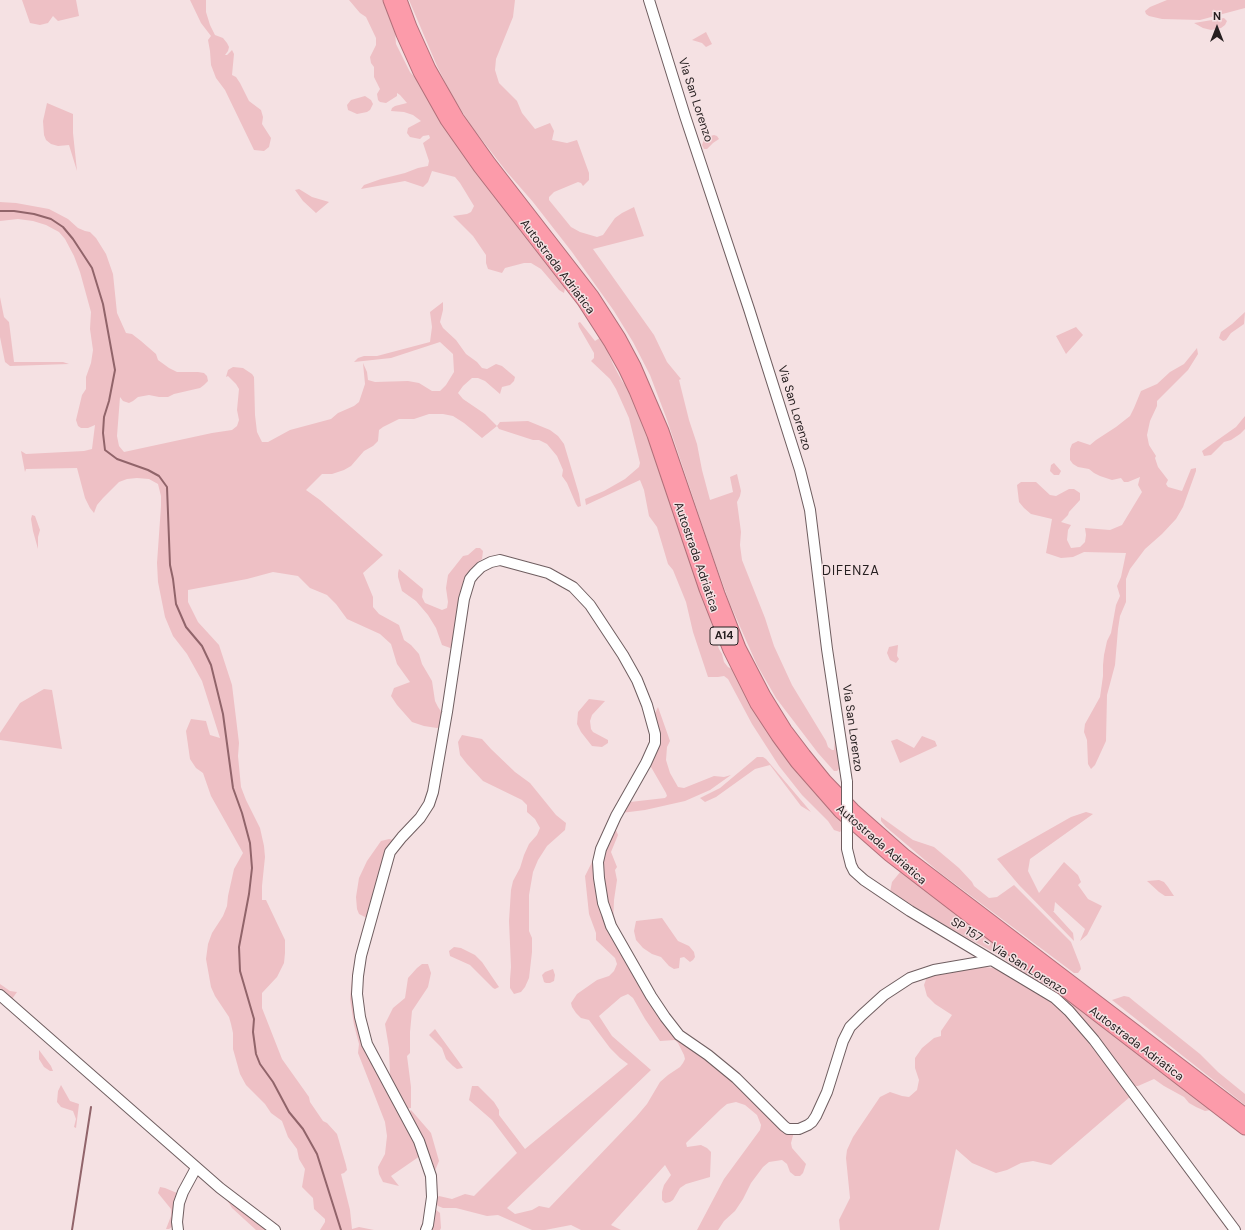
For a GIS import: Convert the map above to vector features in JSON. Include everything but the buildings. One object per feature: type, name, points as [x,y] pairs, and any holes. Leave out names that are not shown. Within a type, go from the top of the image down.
[{"type":"highway","name":"Autostrada Adriatica","points":[[390,0],[417,66],[447,120],[480,168],[584,301],[611,343],[636,391],[654,435],[706,590],[730,650],[757,704],[797,762],[840,811],[890,855],[1245,1128]]},
{"type":"highway","name":"Autostrada Adriatica","points":[[400,0],[410,27],[429,69],[457,118],[489,163],[587,290],[619,338],[634,366],[662,431],[715,587],[740,648],[764,696],[785,730],[825,781],[853,810],[905,856],[1245,1116]]},
{"type":"street","name":"Via San Lorenzo","points":[[649,0],[685,116],[800,470],[810,510],[826,641],[847,782],[847,839]]},
{"type":"street","points":[[426,1230],[428,1226],[432,1197],[431,1176],[419,1141],[367,1044],[360,1017],[357,994],[358,976],[363,948],[390,852],[420,818],[429,804],[433,792],[464,599],[470,579],[481,567],[491,562],[500,560],[548,573],[573,587],[590,605],[623,655],[637,680],[647,705],[655,734],[655,743],[646,763],[614,820],[601,849],[598,862],[603,904],[611,926],[651,996],[665,1017],[680,1035],[736,1078],[784,1126],[788,1129],[799,1129],[812,1122],[827,1092],[843,1041],[850,1027],[884,995],[910,978],[934,970],[992,960]]},
{"type":"street","name":"SP 157 - Via San Lorenzo","points":[[847,839],[847,849],[851,865],[854,872],[864,880],[910,911],[1055,998],[1069,1011],[1094,1040],[1235,1230]]},
{"type":"street","points":[[0,995],[196,1168],[274,1230]]},
{"type":"street","points":[[178,1230],[179,1203],[183,1192],[196,1168]]},
{"type":"shaded area","points":[[22,0],[76,0],[79,16],[58,21],[53,16],[48,23],[40,25],[30,23]]},
{"type":"shaded area","points":[[190,0],[206,0],[206,12],[210,25],[215,35],[223,38],[229,47],[225,55],[232,50],[234,54],[232,75],[236,77],[240,83],[249,101],[261,110],[263,117],[262,124],[271,138],[269,147],[264,151],[254,150],[225,90],[216,78],[211,65],[208,40],[211,36],[201,23]]},
{"type":"shaded area","points":[[349,0],[385,0],[395,32],[396,44],[410,72],[419,82],[434,110],[481,179],[565,288],[564,293],[559,290],[541,269],[531,263],[524,263],[505,268],[502,273],[488,269],[486,255],[473,236],[453,216],[467,214],[471,212],[474,206],[455,177],[432,171],[428,182],[423,187],[405,181],[361,189],[364,185],[381,179],[428,166],[429,161],[423,143],[430,138],[429,135],[423,136],[420,139],[410,137],[407,133],[408,128],[421,121],[413,115],[404,112],[391,111],[395,106],[407,103],[400,95],[397,93],[397,96],[386,103],[378,100],[377,94],[380,89],[374,77],[374,67],[371,63],[370,57],[376,45],[376,38],[366,17],[360,13]]},
{"type":"shaded area","points":[[409,0],[515,0],[513,17],[496,59],[495,70],[499,83],[517,101],[522,113],[535,129],[550,123],[554,131],[552,140],[567,143],[577,140],[589,173],[589,180],[583,186],[578,182],[554,192],[549,197],[549,200],[571,227],[580,232],[597,237],[603,235],[615,218],[634,207],[644,236],[593,249],[654,335],[667,362],[681,379],[679,380],[689,420],[697,444],[710,500],[733,492],[730,477],[737,474],[741,491],[737,502],[741,532],[740,545],[742,560],[765,618],[774,646],[792,685],[826,741],[828,747],[834,750],[835,738],[838,743],[841,763],[837,771],[834,771],[818,753],[776,698],[757,665],[730,604],[666,417],[650,375],[633,342],[614,311],[572,252],[472,127],[451,94],[437,66]]},
{"type":"shaded area","points":[[1167,0],[1245,0],[1245,8],[1200,20],[1162,19],[1146,14],[1145,11],[1150,7]]},
{"type":"shaded area","points":[[1224,18],[1227,21],[1225,25],[1221,28],[1211,30],[1194,23]]},
{"type":"shaded area","points":[[706,32],[712,44],[706,47],[702,43],[692,40]]},
{"type":"shaded area","points":[[365,96],[371,100],[373,104],[370,110],[357,114],[348,110],[347,105],[351,100]]},
{"type":"shaded area","points":[[47,103],[73,114],[73,133],[77,171],[69,145],[58,146],[51,144],[46,140],[43,121]]},
{"type":"shaded area","points":[[714,135],[719,139],[707,149],[704,149],[702,145],[704,139]]},
{"type":"shaded area","points":[[299,189],[312,197],[329,202],[316,213],[303,201],[295,190]]},
{"type":"shaded area","points":[[0,202],[16,203],[49,209],[68,219],[78,228],[90,232],[96,238],[106,254],[113,274],[117,313],[126,333],[132,334],[141,341],[156,354],[158,360],[169,368],[177,372],[204,373],[207,376],[208,381],[200,388],[174,394],[168,397],[149,395],[138,397],[129,403],[123,401],[120,397],[117,436],[119,446],[124,452],[232,430],[237,426],[239,420],[237,410],[239,389],[228,376],[226,377],[228,370],[233,367],[243,368],[254,377],[257,432],[262,442],[268,442],[290,430],[331,419],[338,413],[354,406],[359,402],[365,384],[363,363],[367,372],[368,380],[375,382],[408,381],[419,383],[432,391],[440,391],[446,385],[454,372],[453,354],[440,342],[391,358],[354,362],[358,358],[364,356],[377,356],[430,342],[432,327],[430,312],[443,302],[440,322],[443,328],[456,340],[466,354],[477,362],[482,368],[487,369],[496,364],[502,366],[515,377],[514,381],[510,385],[502,387],[500,394],[485,381],[478,378],[472,378],[458,393],[463,399],[485,414],[497,426],[482,438],[453,416],[429,414],[414,419],[399,419],[379,430],[378,441],[364,451],[351,466],[332,474],[322,474],[306,490],[320,500],[383,555],[363,573],[373,597],[373,607],[379,614],[399,625],[404,640],[419,654],[422,664],[432,681],[435,701],[442,713],[440,727],[424,726],[412,722],[391,696],[394,688],[410,682],[397,664],[391,644],[380,634],[347,619],[327,595],[310,588],[298,576],[273,572],[247,579],[188,590],[188,602],[198,622],[219,645],[232,685],[239,743],[238,756],[241,787],[260,828],[264,846],[265,857],[262,900],[266,900],[285,940],[284,963],[277,977],[262,993],[262,1008],[282,1059],[309,1097],[310,1102],[323,1121],[327,1123],[337,1134],[347,1170],[341,1174],[350,1210],[352,1229],[359,1227],[374,1230],[320,1230],[325,1222],[325,1219],[314,1209],[313,1198],[302,1187],[305,1169],[299,1159],[297,1149],[288,1137],[282,1121],[271,1113],[265,1104],[246,1085],[240,1074],[233,1049],[233,1033],[229,1017],[215,996],[211,987],[206,959],[208,944],[212,933],[223,916],[227,906],[234,869],[243,853],[211,796],[203,773],[196,768],[190,759],[186,731],[191,719],[206,721],[210,735],[220,738],[202,681],[187,654],[173,636],[165,617],[158,582],[157,563],[161,506],[161,496],[158,484],[149,479],[137,478],[119,482],[97,505],[94,513],[85,498],[77,468],[26,469],[25,472],[21,451],[26,454],[84,451],[92,449],[95,425],[88,428],[81,428],[78,426],[76,420],[82,395],[86,389],[86,377],[91,363],[93,350],[90,329],[91,312],[80,272],[65,239],[59,232],[46,225],[33,221],[18,219],[0,221]]},
{"type":"shaded area","points":[[0,297],[4,317],[9,322],[14,362],[63,362],[69,364],[10,366],[5,362],[0,337]]},
{"type":"shaded area","points":[[1245,312],[1244,324],[1231,333],[1226,340],[1223,341],[1219,338],[1221,332]]},
{"type":"shaded area","points":[[580,322],[595,341],[601,337],[622,381],[632,395],[648,435],[711,616],[713,632],[724,662],[732,669],[754,711],[787,759],[842,821],[840,832],[834,830],[828,821],[802,795],[779,766],[752,724],[728,679],[724,676],[708,677],[693,632],[686,602],[673,570],[668,564],[657,527],[649,516],[644,490],[640,480],[586,505],[585,499],[604,491],[625,479],[639,467],[640,463],[629,418],[610,379],[591,361],[594,358],[594,353],[579,327],[578,323]]},
{"type":"shaded area","points":[[1076,327],[1083,335],[1066,354],[1056,336]]},
{"type":"shaded area","points":[[1197,348],[1198,354],[1188,370],[1157,401],[1157,406],[1150,421],[1147,435],[1149,445],[1156,456],[1155,458],[1158,467],[1168,480],[1166,484],[1168,487],[1182,491],[1191,469],[1196,468],[1196,471],[1183,507],[1176,519],[1145,549],[1130,569],[1126,579],[1126,602],[1120,616],[1115,665],[1107,695],[1106,741],[1095,765],[1091,769],[1088,764],[1087,740],[1084,732],[1085,724],[1100,697],[1104,655],[1107,641],[1111,633],[1116,605],[1120,596],[1117,586],[1121,577],[1126,553],[1084,552],[1073,557],[1061,558],[1046,553],[1052,519],[1031,514],[1024,508],[1019,502],[1017,485],[1021,482],[1036,482],[1050,495],[1056,496],[1069,489],[1074,489],[1080,493],[1080,500],[1061,522],[1071,525],[1068,530],[1067,540],[1071,548],[1080,547],[1085,542],[1085,528],[1110,530],[1122,525],[1142,492],[1138,485],[1140,477],[1124,482],[1121,478],[1112,480],[1100,476],[1089,469],[1078,467],[1070,460],[1070,449],[1072,444],[1078,441],[1090,445],[1116,427],[1130,416],[1141,391],[1157,384],[1170,372],[1184,364]]},
{"type":"shaded area","points":[[1245,416],[1245,429],[1240,434],[1231,440],[1224,442],[1211,455],[1204,456],[1202,451],[1236,427]]},
{"type":"shaded area","points":[[528,421],[550,430],[558,436],[564,444],[579,494],[581,506],[578,507],[576,504],[567,483],[562,476],[563,470],[557,456],[547,444],[539,440],[533,440],[499,429],[497,426],[500,422]]},
{"type":"shaded area","points":[[1054,463],[1061,471],[1059,475],[1054,475],[1050,471],[1051,465]]},
{"type":"shaded area","points":[[32,515],[35,516],[40,530],[38,537],[38,549],[33,531],[31,519]]},
{"type":"shaded area","points":[[476,548],[480,548],[483,551],[482,559],[470,572],[453,649],[442,645],[436,628],[428,615],[416,601],[402,591],[398,573],[399,569],[423,589],[422,597],[425,603],[442,610],[447,608],[448,602],[446,588],[448,575],[463,556],[468,555]]},
{"type":"shaded area","points":[[898,645],[897,656],[899,659],[896,663],[890,660],[887,653],[889,647]]},
{"type":"shaded area","points":[[44,689],[52,690],[62,749],[0,740],[0,733],[20,703]]},
{"type":"shaded area","points":[[589,699],[605,701],[592,715],[590,721],[593,732],[608,740],[608,743],[602,747],[592,746],[581,732],[577,724],[578,712]]},
{"type":"shaded area","points":[[658,707],[670,741],[667,747],[666,760],[670,773],[678,787],[684,788],[714,776],[724,777],[731,775],[710,790],[685,801],[645,810],[621,813],[630,802],[665,798],[667,796],[651,767],[655,734],[655,713]]},
{"type":"shaded area","points":[[462,735],[482,739],[515,772],[530,783],[556,815],[566,823],[565,830],[547,846],[538,860],[533,872],[529,895],[529,931],[532,938],[532,952],[529,978],[521,992],[514,994],[510,988],[511,967],[509,921],[511,890],[513,881],[520,868],[529,844],[537,835],[540,828],[535,819],[527,812],[527,805],[522,800],[483,781],[467,764],[460,755],[458,742]]},
{"type":"shaded area","points":[[922,736],[935,741],[937,746],[900,763],[891,741],[897,739],[914,748]]},
{"type":"shaded area","points":[[757,757],[763,757],[766,759],[811,812],[801,806],[770,765],[755,769],[716,797],[705,802],[700,798],[720,788]]},
{"type":"shaded area","points":[[1086,812],[1093,814],[1030,859],[1028,871],[1039,893],[1064,862],[1078,875],[1081,882],[1078,885],[1088,899],[1102,906],[1087,935],[1080,941],[1085,929],[1055,902],[1053,911],[1073,933],[1074,941],[1019,885],[997,859],[1071,817]]},
{"type":"shaded area","points":[[881,817],[913,840],[934,847],[959,868],[974,886],[989,898],[997,897],[1014,885],[1071,942],[1081,969],[1078,973],[1074,973],[939,872],[886,827],[881,821]]},
{"type":"shaded area","points":[[612,827],[616,830],[618,835],[611,852],[617,867],[615,870],[617,880],[613,923],[599,870]]},
{"type":"shaded area","points":[[389,839],[394,840],[367,918],[359,914],[357,909],[356,897],[359,878],[367,861],[381,841]]},
{"type":"shaded area","points":[[592,862],[595,866],[598,889],[656,1009],[794,1132],[791,1143],[792,1148],[806,1164],[803,1173],[800,1176],[795,1176],[790,1172],[787,1164],[782,1160],[769,1162],[763,1167],[751,1183],[735,1211],[724,1221],[718,1230],[697,1230],[724,1179],[760,1130],[761,1125],[757,1115],[745,1105],[736,1102],[727,1104],[686,1143],[687,1147],[701,1145],[711,1152],[710,1177],[686,1184],[680,1188],[673,1200],[665,1203],[662,1200],[662,1192],[664,1185],[671,1175],[665,1165],[611,1225],[621,1230],[581,1230],[571,1225],[545,1230],[532,1230],[498,1215],[487,1216],[456,1208],[443,1208],[438,1206],[436,1203],[436,1199],[439,1196],[452,1199],[465,1194],[474,1196],[517,1153],[492,1120],[469,1100],[472,1086],[478,1086],[494,1102],[499,1110],[499,1115],[525,1149],[628,1064],[610,1048],[589,1020],[581,1018],[576,1013],[571,1003],[577,994],[597,980],[609,976],[614,971],[617,964],[615,958],[596,940],[596,933],[589,914],[585,876]],"holes":[[[628,994],[633,998],[660,1041],[675,1040],[678,1043],[684,1055],[685,1059],[683,1063],[660,1082],[647,1104],[636,1117],[549,1208],[539,1206],[532,1210],[515,1214],[507,1208],[651,1070],[612,1036],[599,1016],[621,997]]]},
{"type":"shaded area","points":[[901,871],[1211,1110],[1205,1111],[1196,1107],[1189,1103],[1184,1097],[1154,1079],[1138,1086],[1132,1086],[1045,987],[995,953],[890,892],[892,882]]},
{"type":"shaded area","points":[[1159,880],[1164,882],[1174,896],[1165,896],[1147,881]]},
{"type":"shaded area","points":[[662,918],[678,941],[689,946],[694,952],[695,957],[690,962],[684,957],[680,958],[679,968],[674,969],[669,966],[661,957],[652,954],[643,948],[636,940],[634,931],[636,921]]},
{"type":"shaded area","points":[[454,947],[461,948],[475,955],[482,962],[499,987],[495,989],[493,988],[470,965],[450,956],[449,951]]},
{"type":"shaded area","points":[[422,964],[428,964],[431,973],[428,987],[412,1011],[410,1053],[407,1056],[411,1087],[411,1108],[404,1109],[390,1076],[389,1048],[385,1024],[393,1008],[405,998],[408,978]]},
{"type":"shaded area","points":[[978,966],[1000,969],[1041,994],[1060,1008],[1089,1040],[1131,1096],[1051,1165],[1033,1161],[1021,1163],[1007,1170],[996,1173],[972,1163],[956,1149],[939,1230],[840,1230],[839,1220],[850,1198],[846,1158],[847,1150],[853,1137],[880,1097],[890,1092],[909,1097],[917,1090],[919,1080],[915,1068],[915,1058],[922,1048],[934,1038],[941,1036],[941,1031],[952,1015],[935,1004],[927,996],[924,985],[928,974]]},
{"type":"shaded area","points":[[553,969],[555,975],[554,981],[550,983],[544,982],[542,975]]},
{"type":"shaded area","points":[[353,970],[356,1008],[420,1156],[391,1176],[399,1186],[383,1182],[379,1174],[378,1167],[385,1154],[387,1136],[385,1122],[358,1053],[359,1044],[350,999]]},
{"type":"shaded area","points":[[0,984],[10,991],[17,992],[12,999],[0,989]]},
{"type":"shaded area","points":[[1124,996],[1129,997],[1200,1054],[1218,1072],[1245,1094],[1245,1105],[1112,1000]]},
{"type":"shaded area","points":[[435,1029],[463,1068],[457,1069],[446,1059],[442,1048],[429,1035]]},
{"type":"shaded area","points":[[39,1050],[53,1071],[50,1071],[44,1067],[39,1059]]},
{"type":"shaded area","points":[[61,1085],[70,1101],[79,1104],[76,1128],[74,1127],[76,1119],[73,1111],[61,1107],[57,1102],[58,1091]]},
{"type":"shaded area","points":[[411,1110],[431,1133],[439,1161],[434,1173],[408,1113]]},
{"type":"shaded area","points":[[190,1166],[173,1226],[166,1229],[171,1216],[171,1209],[158,1193],[160,1187],[177,1193],[187,1176]]},
{"type":"shaded area","points":[[225,1197],[269,1230],[256,1230],[232,1208]]},
{"type":"shaded area","points":[[434,1208],[440,1213],[441,1228],[440,1230],[427,1230]]},
{"type":"waterway","points":[[0,211],[14,211],[34,214],[51,219],[63,227],[73,239],[92,268],[103,304],[115,370],[109,401],[104,417],[103,433],[105,450],[117,459],[148,470],[159,476],[167,487],[170,565],[176,604],[186,627],[202,646],[211,665],[223,714],[233,788],[242,813],[250,843],[252,868],[249,894],[239,947],[240,971],[254,1019],[253,1032],[256,1054],[260,1064],[273,1082],[289,1112],[303,1129],[317,1154],[341,1230]]},
{"type":"waterway","points":[[72,1230],[91,1107]]},
{"type":"district","name":"DIFENZA","points":[[851,572]]}]
